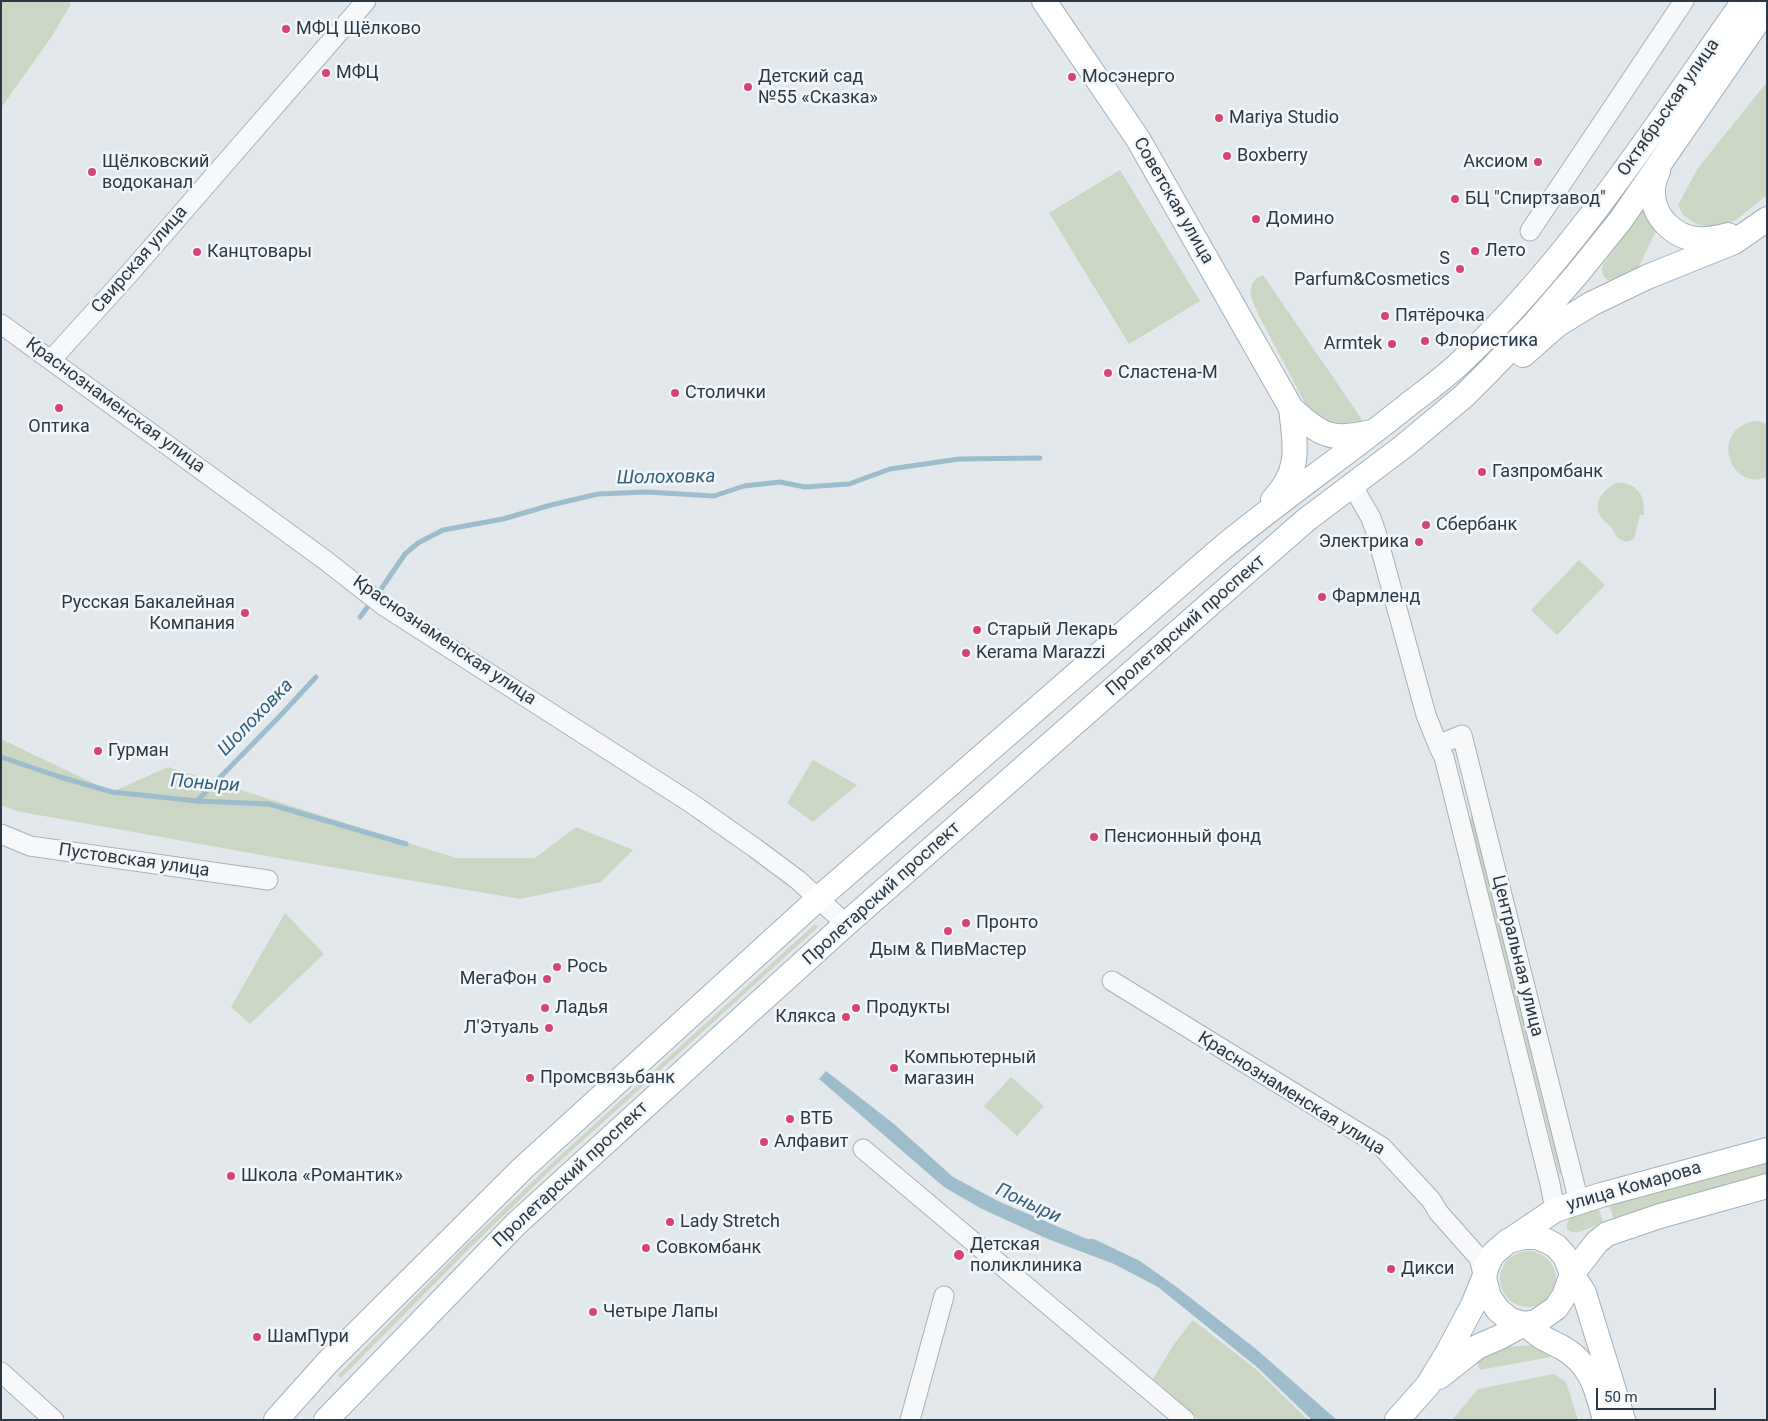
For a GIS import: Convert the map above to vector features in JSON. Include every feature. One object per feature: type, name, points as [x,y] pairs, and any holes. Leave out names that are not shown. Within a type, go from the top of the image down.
[{"type":"main road","name":"Советская улица","points":[[1044,1],[1138,139],[1291,408]]},
{"type":"main road","name":"Октябрьская улица","points":[[1406,407],[1462,362],[1513,310],[1557,259],[1598,208],[1744,1]]},
{"type":"main road","name":"Октябрьская улица","points":[[1464,396],[1534,324],[1620,221],[1767,8]]},
{"type":"main road","points":[[1670,147],[1653,183],[1652,194],[1655,207],[1665,223],[1676,232],[1695,239],[1711,240],[1731,235],[1767,211]]},
{"type":"main road","points":[[1464,396],[1496,379],[1557,325],[1585,307],[1647,277],[1734,242],[1767,220]]},
{"type":"main road","name":"Пролетарский проспект","points":[[326,1420],[516,1224],[846,924],[1306,520],[1404,446],[1464,396]]},
{"type":"main road","name":"Пролетарский проспект","points":[[276,1420],[327,1363],[523,1168],[819,898],[1252,522],[1406,407]]},
{"type":"main road","points":[[1291,408],[1314,429],[1325,434],[1351,437],[1375,431]]},
{"type":"main road","points":[[1252,522],[1278,494],[1291,473],[1295,462],[1296,451],[1291,408]]},
{"type":"main road","name":"улица Комарова","points":[[1508,1241],[1555,1210],[1767,1150]]},
{"type":"main road","name":"улица Комарова","points":[[1572,1274],[1597,1242],[1612,1232],[1660,1216],[1767,1186]]},
{"type":"main road","points":[[1428,1386],[1464,1323],[1493,1254],[1508,1241],[1524,1237],[1536,1237],[1547,1240],[1556,1246],[1564,1256],[1572,1274],[1584,1293],[1623,1420]]},
{"type":"main road","points":[[1398,1420],[1428,1386],[1477,1347],[1526,1324],[1536,1322],[1556,1308],[1564,1296],[1572,1274]]},
{"type":"main road","points":[[1484,1278],[1489,1297],[1498,1310],[1510,1320],[1526,1324],[1536,1335],[1572,1354],[1586,1367],[1593,1380],[1605,1420]]},
{"type":"main road","points":[[327,1363],[325,1375],[331,1386],[343,1390],[354,1389]]},
{"type":"street","name":"Свирская улица","points":[[51,360],[128,275],[366,1]]},
{"type":"street","points":[[1530,231],[1684,1]]},
{"type":"street","name":"Краснознаменская улица","points":[[1,324],[326,560],[384,606],[691,803],[755,848],[819,898],[846,924]]},
{"type":"street","name":"Центральная улица","points":[[1352,485],[1371,518],[1426,715],[1444,757],[1555,1210]]},
{"type":"street","name":"Центральная улица","points":[[1438,745],[1462,735],[1580,1202]]},
{"type":"street","name":"Пустовская улица","points":[[1,834],[30,846],[268,880]]},
{"type":"street","name":"Краснознаменская улица","points":[[1112,981],[1382,1147],[1431,1200],[1439,1213],[1479,1258],[1484,1278]]},
{"type":"street","points":[[863,1149],[1185,1420]]},
{"type":"street","points":[[910,1420],[944,1296]]},
{"type":"street","points":[[1,1372],[54,1420]]},
{"type":"green space","points":[[1,1],[69,1],[71,4],[52,36],[1,108]]},
{"type":"green space","points":[[1767,82],[1767,195],[1736,220],[1714,228],[1696,224],[1683,215],[1678,205],[1698,168]]},
{"type":"green space","points":[[1120,170],[1200,301],[1129,344],[1049,213]]},
{"type":"green space","points":[[1642,211],[1646,212],[1651,226],[1656,231],[1637,270],[1611,281],[1608,280],[1603,274],[1604,263]]},
{"type":"green space","points":[[1263,275],[1363,421],[1346,425],[1332,424],[1312,412],[1306,405],[1258,314],[1250,294],[1252,284]]},
{"type":"green space","points":[[1759,421],[1767,424],[1767,477],[1753,479],[1742,475],[1734,467],[1729,456],[1729,444],[1733,433],[1743,425]]},
{"type":"green space","points":[[1618,482],[1636,488],[1643,502],[1644,515],[1640,515],[1634,539],[1627,542],[1617,537],[1610,525],[1604,521],[1598,509],[1598,503],[1603,493]]},
{"type":"green space","points":[[1579,560],[1605,585],[1557,635],[1531,610]]},
{"type":"green space","points":[[1,739],[112,792],[168,767],[456,858],[535,858],[576,827],[633,850],[601,882],[520,899],[284,859],[16,811],[1,805]]},
{"type":"green space","points":[[813,760],[857,785],[813,822],[787,803]]},
{"type":"green space","points":[[1477,816],[1564,1173],[1559,1174],[1469,818]]},
{"type":"green space","points":[[285,913],[324,954],[250,1024],[231,1007]]},
{"type":"green space","points":[[815,924],[818,927],[556,1165],[471,1247],[341,1378],[338,1375],[468,1243],[553,1162]]},
{"type":"green space","points":[[1011,1077],[1044,1106],[1017,1136],[984,1106]]},
{"type":"green space","points":[[1767,1158],[1767,1178],[1614,1219],[1608,1203]]},
{"type":"green space","points":[[1598,1206],[1603,1222],[1579,1232],[1567,1229],[1569,1219],[1577,1213]]},
{"type":"green space","points":[[1528,1251],[1539,1253],[1548,1259],[1554,1268],[1556,1279],[1554,1290],[1548,1299],[1539,1305],[1528,1307],[1517,1305],[1508,1299],[1502,1290],[1500,1279],[1502,1268],[1508,1259],[1517,1253]]},
{"type":"green space","points":[[1193,1320],[1257,1370],[1308,1420],[1199,1420],[1153,1379],[1174,1344]]},
{"type":"green space","points":[[1535,1345],[1555,1356],[1480,1370],[1475,1359],[1506,1347]]},
{"type":"green space","points":[[1559,1358],[1583,1372],[1599,1420],[1592,1420],[1578,1375]]},
{"type":"green space","points":[[1554,1374],[1566,1382],[1578,1420],[1452,1420],[1478,1389]]},
{"type":"water","points":[[826,1071],[894,1124],[953,1177],[1000,1202],[1087,1239],[1094,1239],[1140,1261],[1256,1349],[1337,1420],[1312,1420],[1258,1368],[1158,1287],[1114,1264],[1048,1239],[982,1209],[944,1187],[819,1079]]},
{"type":"waterway","name":"Шолоховка","points":[[377,595],[405,554],[418,543],[443,530],[503,519],[598,494],[647,492],[714,496],[744,486],[780,482],[805,487],[849,484],[890,469],[959,459],[1040,458]]},
{"type":"waterway","name":"Шолоховка","points":[[360,617],[372,601]]},
{"type":"waterway","name":"Шолоховка","points":[[197,801],[316,677]]},
{"type":"waterway","name":"Поныри","points":[[1,757],[112,792],[197,801],[269,804],[406,844]]},
{"type":"place","name":"МФЦ Щёлково","points":[[286,29]]},
{"type":"place","name":"МФЦ","points":[[326,73]]},
{"type":"place","name":"Мосэнерго","points":[[1072,77]]},
{"type":"place","name":"Детский сад №55 «Сказка»","points":[[748,87]]},
{"type":"place","name":"Mariya Studio","points":[[1219,118]]},
{"type":"place","name":"Boxberry","points":[[1227,156]]},
{"type":"place","name":"Аксиом","points":[[1538,162]]},
{"type":"place","name":"Щёлковский водоканал","points":[[92,172]]},
{"type":"place","name":"БЦ \"Спиртзавод\"","points":[[1455,199]]},
{"type":"place","name":"Домино","points":[[1256,219]]},
{"type":"place","name":"Лето","points":[[1475,251]]},
{"type":"place","name":"Канцтовары","points":[[197,252]]},
{"type":"place","name":"S Parfum&Cosmetics","points":[[1460,269]]},
{"type":"place","name":"Пятёрочка","points":[[1385,316]]},
{"type":"place","name":"Флористика","points":[[1425,341]]},
{"type":"place","name":"Armtek","points":[[1392,344]]},
{"type":"place","name":"Сластена-М","points":[[1108,373]]},
{"type":"place","name":"Столички","points":[[675,393]]},
{"type":"place","name":"Оптика","points":[[59,408]]},
{"type":"place","name":"Газпромбанк","points":[[1482,472]]},
{"type":"place","name":"Сбербанк","points":[[1426,525]]},
{"type":"place","name":"Электрика","points":[[1419,542]]},
{"type":"place","name":"Фармленд","points":[[1322,597]]},
{"type":"place","name":"Русская Бакалейная Компания","points":[[245,613]]},
{"type":"place","name":"Старый Лекарь","points":[[977,630]]},
{"type":"place","name":"Kerama Marazzi","points":[[966,653]]},
{"type":"place","name":"Гурман","points":[[98,751]]},
{"type":"place","name":"Пенсионный фонд","points":[[1094,837]]},
{"type":"place","name":"Пронто","points":[[966,923]]},
{"type":"place","name":"Дым & ПивМастер","points":[[948,931]]},
{"type":"place","name":"Рось","points":[[557,967]]},
{"type":"place","name":"МегаФон","points":[[547,979]]},
{"type":"place","name":"Ладья","points":[[545,1008]]},
{"type":"place","name":"Продукты","points":[[856,1008]]},
{"type":"place","name":"Клякса","points":[[846,1017]]},
{"type":"place","name":"Л'Этуаль","points":[[549,1028]]},
{"type":"place","name":"Компьютерный магазин","points":[[894,1068]]},
{"type":"place","name":"Промсвязьбанк","points":[[530,1078]]},
{"type":"place","name":"ВТБ","points":[[790,1119]]},
{"type":"place","name":"Алфавит","points":[[764,1142]]},
{"type":"place","name":"Школа «Романтик»","points":[[231,1176]]},
{"type":"place","name":"Lady Stretch","points":[[670,1222]]},
{"type":"place","name":"Совкомбанк","points":[[646,1248]]},
{"type":"place","name":"Детская поликлиника","points":[[959,1255]]},
{"type":"place","name":"Дикси","points":[[1391,1269]]},
{"type":"place","name":"Четыре Лапы","points":[[593,1312]]},
{"type":"place","name":"ШамПури","points":[[257,1337]]}]
